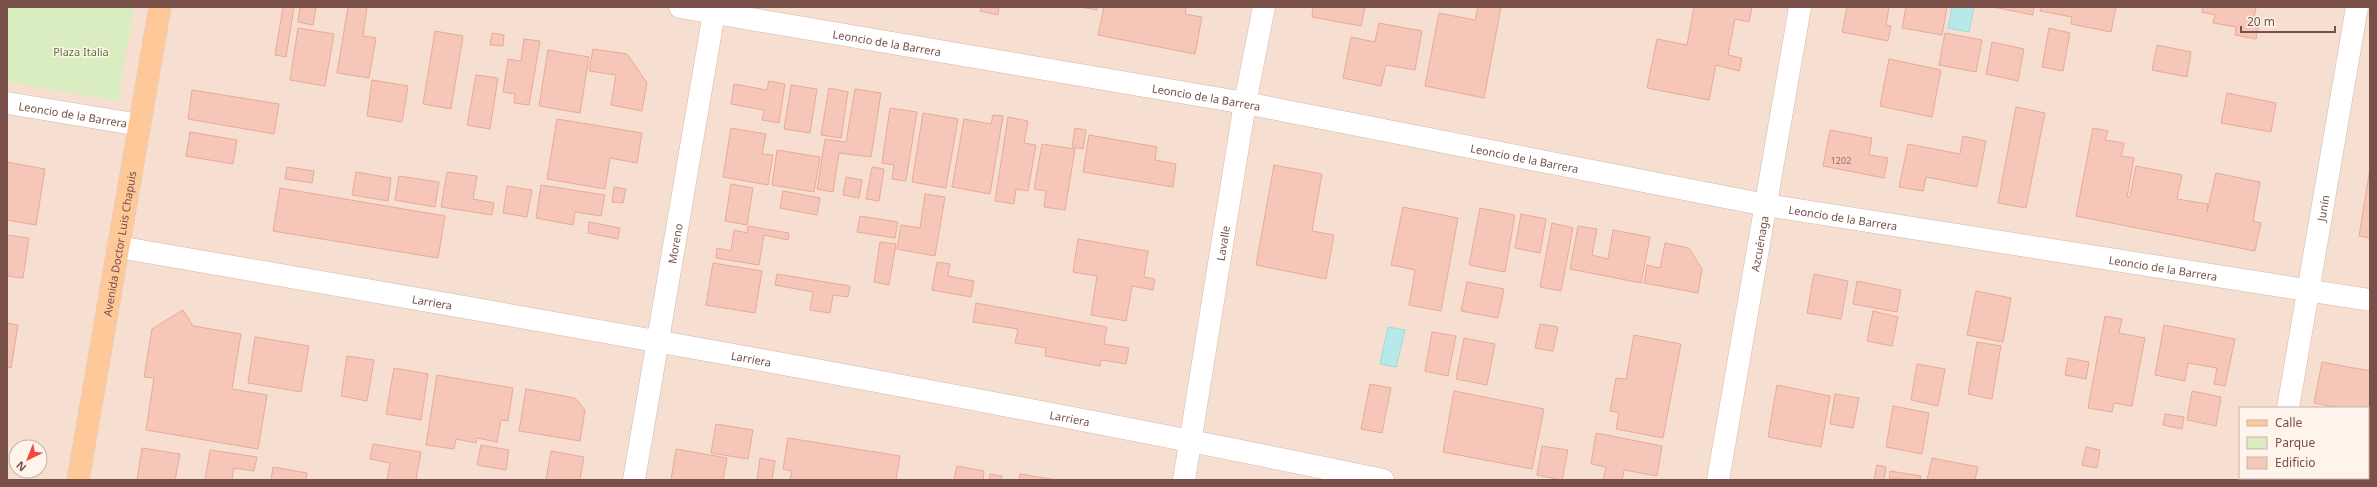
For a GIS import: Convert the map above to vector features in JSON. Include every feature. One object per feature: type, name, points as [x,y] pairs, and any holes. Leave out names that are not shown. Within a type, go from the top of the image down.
[{"type":"main road","name":"Avenida Doctor Luis Chapuis","points":[[78,480],[160,7]]},
{"type":"street","name":"Leoncio de la Barrera","points":[[680,7],[715,10],[1245,103],[1766,205],[2309,289],[2370,300]]},
{"type":"street","name":"Lavalle","points":[[1184,480],[1245,103],[1264,7]]},
{"type":"street","name":"Azcuénaga","points":[[1718,480],[1800,7]]},
{"type":"street","name":"Junín","points":[[2288,407],[2357,7]]},
{"type":"street","name":"Moreno","points":[[634,480],[715,10]]},
{"type":"street","name":"Leoncio de la Barrera","points":[[7,103],[140,125]]},
{"type":"street","name":"Larriera","points":[[118,247],[658,340],[1191,440],[1383,480]]},
{"type":"shaded area","points":[[7,7],[2370,7],[2370,480],[7,480]]},
{"type":"green space","name":"Plaza Italia","points":[[7,7],[134,7],[118,101],[7,82]]},
{"type":"water","points":[[1952,7],[1974,7],[1969,32],[1948,28]]},
{"type":"water","points":[[1388,327],[1405,330],[1396,367],[1380,364]]},
{"type":"building","points":[[283,7],[294,7],[286,57],[275,55]]},
{"type":"building","points":[[300,7],[316,7],[313,25],[298,22]]},
{"type":"building","points":[[348,7],[367,7],[363,36],[376,38],[369,78],[337,73]]},
{"type":"building","points":[[981,7],[999,7],[998,15],[980,11]]},
{"type":"building","points":[[1080,7],[1097,7],[1097,10]]},
{"type":"building","points":[[1104,7],[1186,7],[1185,14],[1202,17],[1195,54],[1098,35]]},
{"type":"building","points":[[1313,7],[1365,7],[1361,26],[1312,17]]},
{"type":"building","points":[[1478,7],[1501,7],[1484,98],[1425,86],[1439,13],[1475,20]]},
{"type":"building","points":[[1694,7],[1752,7],[1749,22],[1735,19],[1728,55],[1742,58],[1739,71],[1716,65],[1709,100],[1647,88],[1657,39],[1687,45]]},
{"type":"building","points":[[1847,7],[1889,7],[1886,25],[1891,26],[1888,41],[1842,32]]},
{"type":"building","points":[[1906,7],[1947,7],[1942,35],[1902,28]]},
{"type":"building","points":[[1993,7],[2034,7],[2033,15]]},
{"type":"building","points":[[2041,7],[2116,7],[2111,32],[2071,24],[2072,17],[2040,11]]},
{"type":"building","points":[[2203,7],[2256,7],[2253,23],[2259,24],[2256,39],[2235,35],[2236,27],[2213,23],[2215,15],[2202,12]]},
{"type":"building","points":[[1379,23],[1422,31],[1415,70],[1386,65],[1381,86],[1343,78],[1351,37],[1375,42]]},
{"type":"building","points":[[298,28],[334,34],[325,86],[290,80]]},
{"type":"building","points":[[2049,28],[2070,33],[2063,71],[2042,67]]},
{"type":"building","points":[[435,31],[463,36],[451,109],[423,104]]},
{"type":"building","points":[[492,33],[504,35],[503,46],[490,45]]},
{"type":"building","points":[[1945,33],[1982,40],[1976,72],[1939,65]]},
{"type":"building","points":[[524,39],[540,41],[529,105],[514,103],[515,94],[503,92],[508,59],[521,61]]},
{"type":"building","points":[[1992,42],[2024,49],[2018,81],[1986,74]]},
{"type":"building","points":[[2157,45],[2191,52],[2187,77],[2152,70]]},
{"type":"building","points":[[593,49],[627,54],[647,83],[642,111],[611,105],[616,75],[589,71]]},
{"type":"building","points":[[548,50],[589,57],[580,113],[539,106]]},
{"type":"building","points":[[1889,59],[1941,70],[1932,117],[1880,106]]},
{"type":"building","points":[[476,75],[498,78],[490,129],[467,125]]},
{"type":"building","points":[[372,80],[408,86],[402,122],[367,116]]},
{"type":"building","points":[[769,81],[785,84],[779,123],[762,120],[764,110],[731,104],[734,84],[767,90]]},
{"type":"building","points":[[791,85],[817,89],[810,133],[784,129]]},
{"type":"building","points":[[829,88],[848,92],[841,138],[821,135]]},
{"type":"building","points":[[855,89],[881,93],[871,157],[839,153],[833,192],[817,189],[825,139],[846,142]]},
{"type":"building","points":[[192,90],[279,104],[274,134],[188,119]]},
{"type":"building","points":[[2227,93],[2276,103],[2271,132],[2221,123]]},
{"type":"building","points":[[2016,107],[2045,113],[2026,208],[1998,203]]},
{"type":"building","points":[[890,108],[917,112],[906,181],[892,179],[894,165],[882,163]]},
{"type":"building","points":[[923,113],[958,119],[946,188],[912,182]]},
{"type":"building","points":[[993,115],[1003,116],[990,194],[952,187],[964,119],[991,124]]},
{"type":"building","points":[[1008,117],[1028,121],[1024,143],[1036,145],[1028,191],[1016,189],[1014,204],[995,201]]},
{"type":"building","points":[[557,119],[642,133],[637,163],[610,158],[605,189],[547,179]]},
{"type":"building","points":[[731,128],[766,134],[762,154],[773,155],[768,185],[723,177]]},
{"type":"building","points":[[1075,128],[1086,130],[1083,149],[1072,147]]},
{"type":"building","points":[[2093,128],[2108,131],[2105,140],[2124,143],[2121,156],[2134,158],[2127,197],[2130,197],[2136,166],[2182,175],[2177,199],[2208,204],[2207,212],[2216,173],[2260,182],[2253,221],[2261,223],[2255,251],[2076,216]]},
{"type":"building","points":[[1830,130],[1872,138],[1869,155],[1888,158],[1884,178],[1823,166]]},
{"type":"building","points":[[190,132],[237,140],[233,164],[186,156]]},
{"type":"building","points":[[1089,135],[1157,147],[1155,160],[1176,164],[1173,187],[1083,172]]},
{"type":"building","points":[[1963,136],[1986,141],[1977,187],[1926,177],[1923,191],[1899,187],[1908,144],[1960,154]]},
{"type":"building","points":[[1042,144],[1075,149],[1065,210],[1044,207],[1046,191],[1034,189]]},
{"type":"building","points":[[777,150],[820,157],[814,192],[772,185]]},
{"type":"building","points":[[7,162],[45,169],[36,225],[7,220]]},
{"type":"building","points":[[1274,165],[1322,174],[1312,231],[1334,235],[1326,279],[1256,265]]},
{"type":"building","points":[[287,167],[314,171],[312,183],[285,179]]},
{"type":"building","points":[[872,167],[884,169],[879,201],[866,199]]},
{"type":"building","points":[[2370,169],[2370,238],[2359,236]]},
{"type":"building","points":[[356,172],[391,178],[388,201],[352,195]]},
{"type":"building","points":[[447,172],[477,176],[473,199],[494,203],[492,215],[441,207]]},
{"type":"building","points":[[399,176],[439,182],[435,207],[395,200]]},
{"type":"building","points":[[846,177],[862,180],[859,198],[843,195]]},
{"type":"building","points":[[731,184],[753,188],[747,225],[725,221]]},
{"type":"building","points":[[541,185],[605,195],[601,216],[575,212],[573,225],[536,218]]},
{"type":"building","points":[[507,186],[532,190],[527,217],[503,213]]},
{"type":"building","points":[[614,187],[626,189],[623,203],[612,202]]},
{"type":"building","points":[[280,188],[445,216],[438,258],[273,231]]},
{"type":"building","points":[[783,191],[820,198],[817,215],[780,208]]},
{"type":"building","points":[[925,194],[945,197],[935,256],[897,249],[901,225],[920,228]]},
{"type":"building","points":[[1403,207],[1458,218],[1441,311],[1409,305],[1415,270],[1391,265]]},
{"type":"building","points":[[1480,208],[1515,215],[1505,272],[1469,265]]},
{"type":"building","points":[[1521,214],[1546,219],[1540,253],[1515,248]]},
{"type":"building","points":[[860,216],[898,222],[895,238],[857,232]]},
{"type":"building","points":[[589,222],[620,228],[618,239],[588,233]]},
{"type":"building","points":[[1552,223],[1573,228],[1561,291],[1540,287]]},
{"type":"building","points":[[748,226],[789,233],[788,240],[764,235],[759,265],[716,258],[717,248],[731,251],[734,230],[747,233]]},
{"type":"building","points":[[1578,226],[1597,229],[1592,255],[1608,259],[1613,230],[1650,237],[1641,283],[1570,269]]},
{"type":"building","points":[[7,235],[29,238],[23,278],[7,276]]},
{"type":"building","points":[[1078,239],[1148,251],[1144,277],[1155,279],[1153,290],[1132,286],[1126,321],[1091,315],[1097,276],[1073,272]]},
{"type":"building","points":[[880,242],[896,244],[889,285],[874,282]]},
{"type":"building","points":[[1665,243],[1689,248],[1702,269],[1698,293],[1644,283],[1647,265],[1660,268]]},
{"type":"building","points":[[937,262],[950,264],[948,276],[974,281],[971,297],[932,290]]},
{"type":"building","points":[[713,263],[762,271],[755,313],[706,305]]},
{"type":"building","points":[[777,274],[850,286],[848,297],[833,295],[830,313],[810,310],[813,292],[775,285]]},
{"type":"building","points":[[1814,274],[1848,281],[1841,319],[1807,313]]},
{"type":"building","points":[[1857,281],[1901,290],[1897,312],[1853,304]]},
{"type":"building","points":[[1467,282],[1504,289],[1498,318],[1461,311]]},
{"type":"building","points":[[1976,291],[2011,298],[2003,342],[1967,335]]},
{"type":"building","points":[[976,303],[1107,327],[1104,344],[1129,348],[1126,364],[1101,360],[1100,366],[1045,356],[1046,348],[1015,343],[1018,329],[973,322]]},
{"type":"building","points":[[183,310],[193,326],[241,334],[232,389],[267,395],[258,449],[146,430],[154,378],[144,377],[152,329]]},
{"type":"building","points":[[1873,311],[1898,317],[1892,346],[1867,341]]},
{"type":"building","points":[[2105,316],[2122,319],[2119,333],[2145,338],[2132,406],[2114,403],[2112,412],[2088,408]]},
{"type":"building","points":[[7,323],[18,325],[11,368],[7,367]]},
{"type":"building","points":[[1540,324],[1558,327],[1553,351],[1535,348]]},
{"type":"building","points":[[2164,325],[2235,339],[2225,386],[2214,384],[2217,368],[2188,363],[2185,381],[2155,375]]},
{"type":"building","points":[[1432,332],[1456,336],[1448,376],[1425,371]]},
{"type":"building","points":[[1634,335],[1681,344],[1663,438],[1616,429],[1619,413],[1610,411],[1616,378],[1626,379]]},
{"type":"building","points":[[255,337],[309,346],[301,392],[248,383]]},
{"type":"building","points":[[1464,338],[1495,344],[1487,385],[1456,379]]},
{"type":"building","points":[[1977,342],[2001,346],[1992,399],[1968,394]]},
{"type":"building","points":[[347,356],[374,360],[367,401],[341,396]]},
{"type":"building","points":[[2068,358],[2089,362],[2086,379],[2065,375]]},
{"type":"building","points":[[2322,362],[2370,371],[2369,414],[2369,407],[2335,407],[2314,403]]},
{"type":"building","points":[[1917,364],[1945,369],[1938,406],[1911,400]]},
{"type":"building","points":[[394,368],[428,374],[421,420],[386,414]]},
{"type":"building","points":[[437,375],[513,388],[508,421],[501,420],[497,442],[477,438],[476,443],[456,439],[454,449],[426,445]]},
{"type":"building","points":[[1370,384],[1391,388],[1382,433],[1361,429]]},
{"type":"building","points":[[1777,385],[1830,396],[1821,447],[1768,437]]},
{"type":"building","points":[[526,389],[575,398],[585,410],[580,441],[519,431]]},
{"type":"building","points":[[1454,391],[1544,409],[1532,469],[1443,452]]},
{"type":"building","points":[[2192,391],[2221,397],[2216,426],[2187,420]]},
{"type":"building","points":[[1835,394],[1859,398],[1853,428],[1830,424]]},
{"type":"building","points":[[1893,406],[1929,413],[1922,454],[1886,447]]},
{"type":"building","points":[[2165,414],[2184,417],[2182,429],[2163,425]]},
{"type":"building","points":[[716,424],[753,430],[748,459],[711,453]]},
{"type":"building","points":[[2369,429],[2370,429],[2369,445]]},
{"type":"building","points":[[1596,433],[1662,446],[1657,476],[1624,470],[1622,480],[1603,480],[1606,467],[1591,464]]},
{"type":"building","points":[[788,438],[900,456],[896,480],[790,480],[792,471],[783,469]]},
{"type":"building","points":[[373,444],[421,452],[416,480],[387,480],[390,463],[370,459]]},
{"type":"building","points":[[481,445],[509,450],[506,470],[477,465]]},
{"type":"building","points":[[1542,446],[1568,450],[1562,480],[1537,475]]},
{"type":"building","points":[[2086,447],[2100,450],[2097,468],[2082,465]]},
{"type":"building","points":[[142,448],[180,454],[175,480],[137,480]]},
{"type":"building","points":[[676,449],[727,458],[723,480],[671,480]]},
{"type":"building","points":[[210,450],[257,457],[254,471],[234,468],[232,480],[205,480]]},
{"type":"building","points":[[551,451],[584,457],[580,480],[546,480]]},
{"type":"building","points":[[760,458],[775,461],[772,480],[757,480]]},
{"type":"building","points":[[1932,458],[1978,467],[1975,480],[1927,480]]},
{"type":"building","points":[[1877,465],[1886,467],[1884,479],[1886,480],[1874,480]]},
{"type":"building","points":[[957,466],[984,471],[983,480],[954,480]]},
{"type":"building","points":[[273,467],[307,473],[306,480],[271,480]]},
{"type":"building","points":[[1890,471],[1921,476],[1920,480],[1889,478]]},
{"type":"building","points":[[990,474],[1002,476],[1001,480],[989,480]]},
{"type":"building","points":[[1020,474],[1057,480],[1019,480]]},
{"type":"building","points":[[2335,479],[2358,479],[2357,480]]}]
